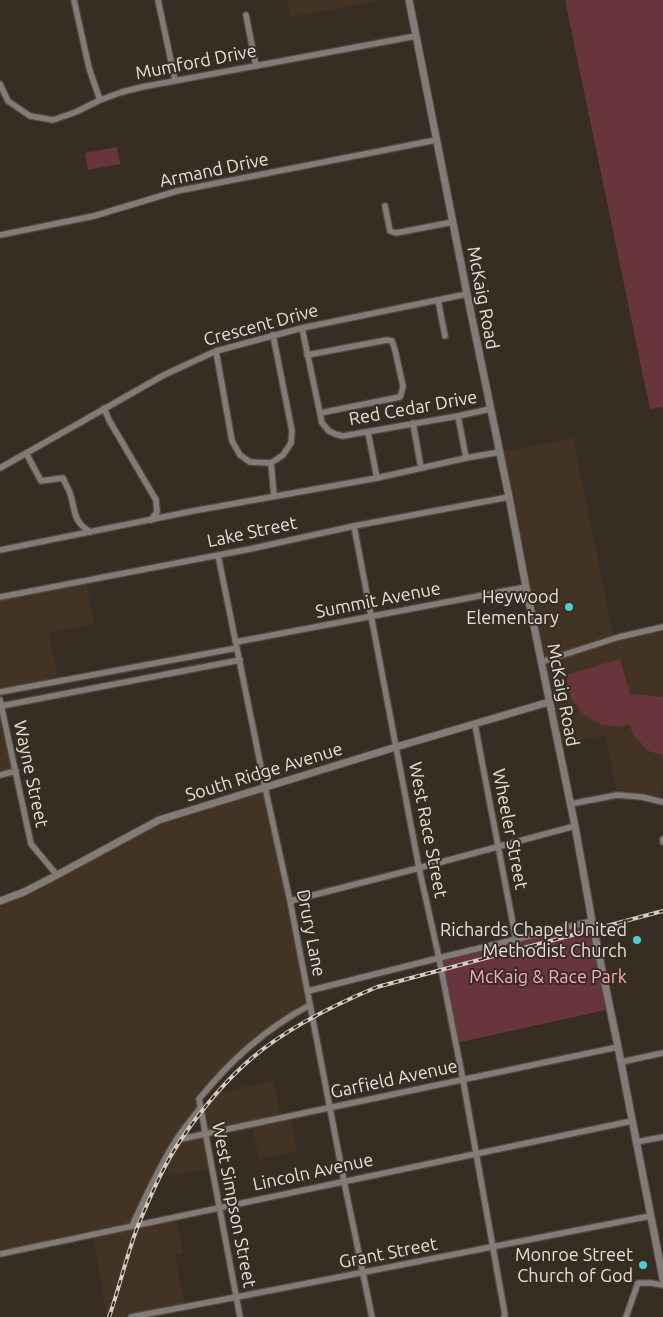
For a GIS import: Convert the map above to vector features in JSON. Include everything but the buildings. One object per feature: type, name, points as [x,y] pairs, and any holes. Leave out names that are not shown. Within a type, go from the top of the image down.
[{"type":"street","points":[[74,0],[89,68],[100,100]]},
{"type":"street","points":[[158,0],[175,80]]},
{"type":"street","name":"McKaig Road","points":[[409,0],[575,826],[663,1279]]},
{"type":"street","points":[[246,15],[256,66]]},
{"type":"street","name":"Mumford Drive","points":[[0,84],[8,101],[30,116],[53,120],[122,92],[175,80],[416,36]]},
{"type":"street","name":"Armand Drive","points":[[0,235],[94,216],[177,192],[436,140]]},
{"type":"street","points":[[384,206],[390,231],[396,233],[453,222]]},
{"type":"street","name":"Crescent Drive","points":[[0,468],[164,375],[216,351],[274,334],[467,294]]},
{"type":"street","points":[[438,300],[445,336]]},
{"type":"street","name":"Red Cedar Drive","points":[[302,328],[322,423],[335,434],[343,436],[368,432],[490,409]]},
{"type":"street","points":[[216,351],[232,441],[240,455],[250,462],[271,463],[283,455],[291,443],[292,431],[274,334]]},
{"type":"street","points":[[307,355],[387,340],[392,341],[397,359],[403,386],[400,396],[320,413]]},
{"type":"street","points":[[104,408],[109,420],[156,500],[157,512],[150,520]]},
{"type":"street","points":[[458,416],[466,458]]},
{"type":"street","points":[[413,423],[421,468]]},
{"type":"street","points":[[368,432],[377,478]]},
{"type":"street","points":[[0,550],[274,496],[377,478],[500,452]]},
{"type":"street","points":[[26,453],[41,481],[63,478],[70,493],[76,520],[83,528],[90,532]]},
{"type":"street","points":[[271,463],[274,496]]},
{"type":"street","name":"Lake Street","points":[[0,597],[509,497]]},
{"type":"street","name":"West Race Street","points":[[354,526],[419,868],[463,1080],[507,1316]]},
{"type":"street","name":"Drury Lane","points":[[218,555],[290,901],[372,1317]]},
{"type":"street","name":"Summit Avenue","points":[[0,692],[526,587]]},
{"type":"street","points":[[541,662],[620,637],[663,627]]},
{"type":"street","points":[[1,703],[240,660]]},
{"type":"street","name":"South Ridge Avenue","points":[[0,901],[24,892],[159,820],[549,702]]},
{"type":"street","name":"Wayne Street","points":[[1,703],[32,844],[57,875]]},
{"type":"street","name":"Wheeler Street","points":[[475,725],[516,940]]},
{"type":"street","points":[[0,775],[16,771]]},
{"type":"street","points":[[570,804],[617,795],[642,797],[663,802]]},
{"type":"street","points":[[290,901],[575,826]]},
{"type":"street","points":[[308,991],[592,921]]},
{"type":"street","name":"West Simpson Street","points":[[240,1317],[199,1100],[236,1058],[288,1017],[310,1005]]},
{"type":"street","name":"Garfield Avenue","points":[[176,1140],[618,1047]]},
{"type":"street","points":[[621,1062],[663,1054]]},
{"type":"street","points":[[132,1226],[146,1195],[176,1140],[200,1108]]},
{"type":"street","name":"Lincoln Avenue","points":[[0,1254],[632,1121]]},
{"type":"street","points":[[636,1142],[663,1137]]},
{"type":"street","name":"Grant Street","points":[[131,1317],[651,1216]]},
{"type":"street","points":[[626,1317],[638,1283],[663,1285]]},
{"type":"shaded area","points":[[287,0],[383,0],[291,17]]},
{"type":"shaded area","name":"Heywood Elementary","points":[[573,438],[614,639],[663,627],[663,787],[660,801],[617,795],[606,735],[557,744],[500,452]]},
{"type":"shaded area","points":[[86,581],[94,624],[49,633],[58,681],[0,692],[0,597]]},
{"type":"shaded area","points":[[0,700],[16,771],[0,775]]},
{"type":"shaded area","points":[[265,787],[310,1005],[266,1033],[199,1100],[202,1112],[216,1094],[273,1080],[281,1118],[291,1116],[297,1151],[259,1159],[252,1125],[205,1135],[212,1168],[169,1176],[167,1165],[139,1224],[176,1216],[183,1254],[175,1256],[185,1307],[131,1317],[107,1317],[93,1234],[0,1254],[0,901],[159,820]],"holes":[[[201,1113],[205,1135],[182,1139]]]},
{"type":"green space","points":[[565,0],[663,0],[663,407],[650,409]]},
{"type":"green space","points":[[117,147],[120,164],[88,170],[85,153]]},
{"type":"green space","points":[[620,659],[630,694],[663,697],[663,755],[648,751],[633,734],[629,724],[620,727],[600,724],[582,713],[571,698],[566,675]]},
{"type":"green space","name":"McKaig & Race Park","points":[[592,921],[610,1009],[456,1043],[439,958]]},
{"type":"railway","points":[[109,1317],[139,1223],[169,1158],[214,1096],[232,1076],[266,1047],[312,1018],[344,1001],[377,987],[663,911]]},
{"type":"place","name":"Heywood Elementary","points":[[569,607]]},
{"type":"place","name":"Richards Chapel United Methodist Church","points":[[637,940]]},
{"type":"place","name":"Monroe Street Church of God","points":[[643,1265]]}]
